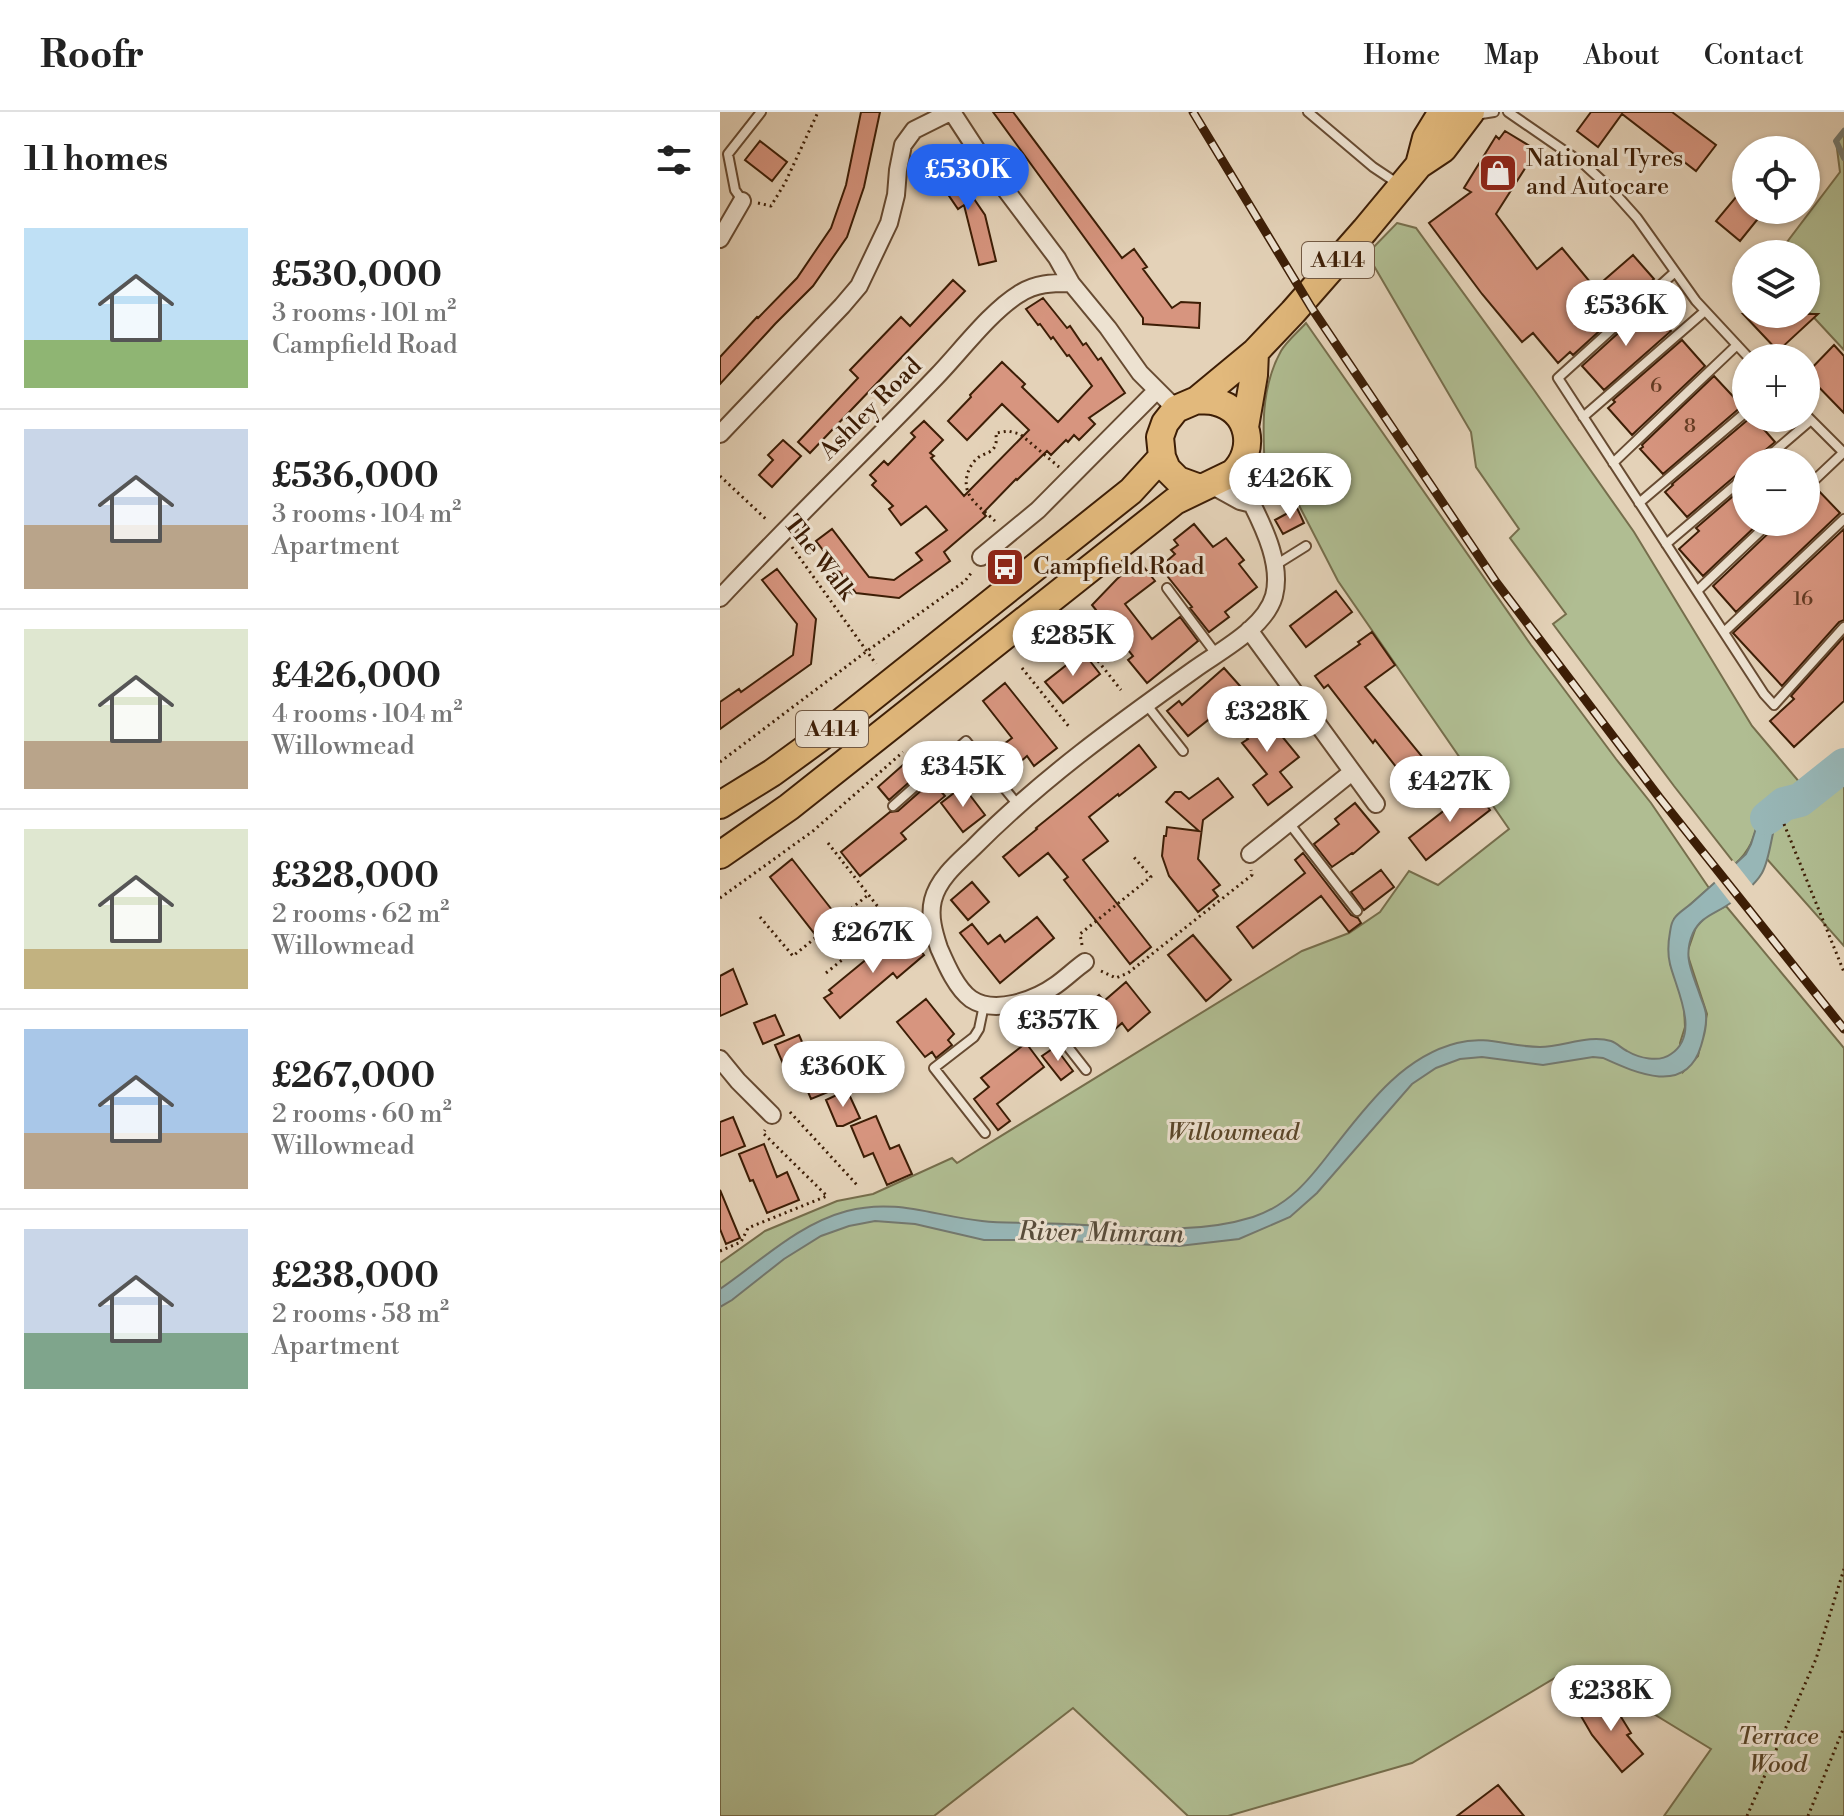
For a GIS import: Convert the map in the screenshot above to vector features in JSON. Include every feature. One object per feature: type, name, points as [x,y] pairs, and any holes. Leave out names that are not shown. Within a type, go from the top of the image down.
[{"type":"highway","name":"A414","points":[[1419,165],[1426,138],[1442,112]]},
{"type":"highway","name":"A414","points":[[1186,405],[1255,352],[1419,165],[1443,149],[1478,114]]},
{"type":"highway","points":[[1245,427],[1229,407],[1215,401],[1186,405],[1165,423],[1160,437],[1167,469],[1178,480],[1205,487],[1233,473],[1240,466],[1248,442],[1245,427],[1255,352]]},
{"type":"highway","name":"A414","points":[[720,805],[772,773],[910,669],[1131,491],[1162,457]]},
{"type":"highway","name":"A414","points":[[720,855],[843,765],[1162,511],[1205,487]]},
{"type":"street","points":[[724,423],[859,286],[889,223],[903,145],[914,130],[951,112],[1057,258],[1071,283],[1140,373],[1157,390],[1186,405]]},
{"type":"street","points":[[720,239],[742,201]]},
{"type":"street","name":"Ashley Road","points":[[720,598],[1001,307],[1034,286],[1071,283]]},
{"type":"street","points":[[981,557],[1038,510],[1157,390]]},
{"type":"street","points":[[1085,962],[1055,986],[1033,998],[1012,1004],[984,1005],[962,990],[952,974],[934,930],[933,901],[948,873],[1018,805],[1146,704],[1249,630],[1266,613],[1274,595],[1274,566],[1262,523],[1252,504],[1256,492],[1246,455]]},
{"type":"street","points":[[1205,487],[1252,504]]},
{"type":"street","points":[[1249,630],[1376,804]]},
{"type":"street","points":[[1250,854],[1352,772]]},
{"type":"street","points":[[720,1059],[772,1115]]},
{"type":"lane","points":[[742,201],[735,190],[728,154],[761,112]]},
{"type":"lane","points":[[1308,112],[1373,167],[1401,186]]},
{"type":"lane","points":[[1508,112],[1585,165],[1612,190],[1637,218],[1705,311],[1736,344]]},
{"type":"lane","points":[[1675,272],[1558,378],[1774,705],[1844,627]]},
{"type":"lane","points":[[1583,417],[1705,311]]},
{"type":"lane","points":[[1613,463],[1732,350]]},
{"type":"lane","points":[[1639,503],[1732,424]]},
{"type":"lane","points":[[1820,429],[1844,453],[1820,475]]},
{"type":"lane","points":[[1777,448],[1794,432]]},
{"type":"lane","points":[[1666,544],[1732,488]]},
{"type":"lane","points":[[1724,632],[1844,519]]},
{"type":"lane","points":[[1697,591],[1755,536]]},
{"type":"lane","points":[[1274,566],[1306,546]]},
{"type":"lane","points":[[1167,588],[1216,654]]},
{"type":"lane","points":[[1146,704],[1183,751]]},
{"type":"lane","points":[[893,806],[966,741],[1018,805]]},
{"type":"lane","points":[[1289,823],[1357,911]]},
{"type":"lane","points":[[1033,998],[1086,1070]]},
{"type":"lane","points":[[984,1005],[974,1037],[934,1068],[985,1133]]},
{"type":"path","points":[[742,201],[771,206],[818,112]]},
{"type":"path","points":[[1009,535],[971,498],[967,486],[971,467],[975,460],[994,448],[996,433],[1008,431],[1020,434],[1069,477]]},
{"type":"path","name":"The Walk","points":[[720,476],[782,535],[881,670]]},
{"type":"path","points":[[720,762],[965,581],[981,557]]},
{"type":"path","points":[[1072,628],[1121,690]]},
{"type":"path","points":[[1022,668],[1070,728]]},
{"type":"path","points":[[720,898],[813,831],[903,752]]},
{"type":"path","points":[[1784,824],[1844,972]]},
{"type":"path","points":[[828,843],[882,912],[905,912]]},
{"type":"path","points":[[1132,855],[1151,877],[1080,934],[1085,962],[1116,978],[1128,973],[1252,875],[1250,854]]},
{"type":"path","points":[[760,917],[793,956],[868,895]]},
{"type":"path","points":[[826,973],[885,925],[906,927]]},
{"type":"path","points":[[720,1251],[741,1242],[748,1228],[827,1196],[763,1133],[772,1115],[785,1107],[858,1186]]},
{"type":"path","points":[[1747,1816],[1816,1659],[1844,1569]]},
{"type":"path","points":[[1808,1816],[1844,1727]]},
{"type":"green space","points":[[1844,129],[1844,350],[1820,324],[1820,240],[1789,240],[1801,224],[1820,224],[1820,198],[1840,172],[1836,141]]},
{"type":"green space","points":[[1397,223],[1416,228],[1534,390],[1634,532],[1752,726],[1801,784],[1762,809],[1750,845],[1735,864],[1553,624],[1566,614],[1510,538],[1519,529],[1476,467],[1471,432],[1367,254]]},
{"type":"green space","points":[[1306,323],[1531,645],[1651,803],[1709,888],[1674,919],[1670,963],[1684,1006],[1685,1027],[1680,1043],[1683,1072],[1698,1056],[1707,1014],[1687,953],[1696,927],[1706,916],[1726,906],[1844,1048],[1844,1816],[1664,1816],[1711,1749],[1575,1666],[1412,1763],[1228,1816],[1188,1816],[1073,1708],[934,1816],[720,1816],[720,1263],[765,1231],[837,1201],[873,1194],[952,1158],[957,1163],[1302,951],[1349,933],[1380,912],[1409,871],[1438,885],[1509,829],[1338,581],[1287,482],[1266,490],[1264,419],[1268,384],[1281,351]]},
{"type":"green space","points":[[1844,769],[1844,946],[1766,858],[1778,822],[1791,814],[1814,808]]},
{"type":"water","points":[[1801,784],[1814,808],[1788,815],[1775,825],[1759,878],[1736,900],[1703,920],[1693,933],[1689,958],[1705,1009],[1706,1023],[1701,1046],[1694,1061],[1684,1071],[1672,1076],[1645,1074],[1593,1057],[1543,1065],[1482,1057],[1460,1059],[1436,1068],[1412,1084],[1317,1193],[1290,1217],[1239,1239],[1179,1246],[984,1240],[915,1224],[875,1221],[821,1236],[784,1259],[720,1307],[720,1289],[780,1244],[829,1217],[865,1207],[899,1207],[992,1222],[1160,1229],[1207,1227],[1253,1217],[1277,1206],[1297,1190],[1371,1102],[1401,1072],[1437,1050],[1457,1043],[1478,1040],[1540,1047],[1603,1039],[1643,1057],[1666,1057],[1680,1045],[1685,1023],[1668,955],[1672,922],[1746,854],[1762,809]]},
{"type":"pier","points":[[1733,860],[1755,888],[1733,906],[1712,879]]},
{"type":"building","points":[[861,112],[880,112],[864,187],[847,237],[813,286],[720,384],[720,357],[797,278],[831,228],[846,185]]},
{"type":"building","points":[[993,112],[1013,112],[1122,258],[1134,249],[1147,267],[1143,269],[1172,308],[1181,302],[1200,303],[1199,328],[1143,324],[1143,318]]},
{"type":"building","points":[[1591,112],[1672,112],[1716,145],[1696,171],[1622,114],[1598,147],[1577,131]]},
{"type":"building","points":[[1505,131],[1533,148],[1528,156],[1531,159],[1496,214],[1537,269],[1562,248],[1595,288],[1633,255],[1654,279],[1573,355],[1570,352],[1558,363],[1533,333],[1522,342],[1429,223],[1471,192],[1464,188],[1496,136],[1499,139]]},
{"type":"building","points":[[760,141],[787,162],[772,181],[745,160]]},
{"type":"building","points":[[948,161],[985,215],[996,261],[979,265],[964,205],[958,209],[932,171]]},
{"type":"building","points":[[1732,202],[1732,224],[1754,224],[1739,240],[1716,221]]},
{"type":"building","points":[[953,280],[965,291],[810,453],[798,442],[858,378],[850,370],[901,317],[910,326]]},
{"type":"building","points":[[1043,298],[1067,328],[1070,326],[1083,345],[1086,343],[1098,360],[1101,358],[1125,393],[1089,418],[1095,424],[1079,440],[1074,435],[1051,455],[1047,451],[1016,479],[983,513],[986,516],[944,552],[950,561],[899,598],[856,593],[816,541],[832,529],[869,577],[894,580],[922,560],[916,553],[947,530],[926,506],[901,525],[889,509],[893,506],[872,485],[876,481],[870,475],[884,461],[888,465],[915,437],[911,433],[924,421],[943,440],[930,453],[934,456],[931,458],[964,496],[1029,430],[1002,404],[967,440],[948,421],[1002,362],[1025,384],[1022,387],[1058,422],[1092,386],[1069,355],[1026,309]]},
{"type":"building","points":[[1648,306],[1671,331],[1604,390],[1582,366]]},
{"type":"building","points":[[1756,328],[1803,328],[1786,344],[1771,344]]},
{"type":"building","points":[[1682,340],[1705,366],[1632,435],[1608,408],[1615,402],[1613,400]]},
{"type":"building","points":[[1834,345],[1844,356],[1844,413],[1820,388],[1820,360]]},
{"type":"building","points":[[1714,376],[1732,395],[1732,415],[1663,474],[1640,449]]},
{"type":"building","points":[[1733,432],[1766,432],[1775,442],[1768,448],[1732,448],[1732,479],[1687,517],[1665,492]]},
{"type":"building","points":[[783,440],[801,456],[772,487],[759,475],[773,460],[768,455]]},
{"type":"building","points":[[1820,492],[1840,513],[1820,532]]},
{"type":"building","points":[[1732,497],[1732,536],[1745,536],[1703,576],[1679,549],[1699,531],[1696,528]]},
{"type":"building","points":[[1297,508],[1304,523],[1283,534],[1275,520]]},
{"type":"building","points":[[1194,524],[1213,547],[1226,538],[1244,560],[1239,564],[1257,587],[1225,612],[1229,617],[1209,632],[1160,567],[1175,554],[1171,550],[1178,545],[1174,540]]},
{"type":"building","points":[[1844,529],[1844,620],[1782,686],[1733,633]]},
{"type":"building","points":[[1766,536],[1816,536],[1736,612],[1713,586]]},
{"type":"building","points":[[1139,561],[1155,581],[1125,604],[1152,639],[1180,617],[1198,641],[1147,683],[1128,660],[1133,656],[1092,605]]},
{"type":"building","points":[[777,569],[816,619],[811,664],[720,729],[720,702],[739,689],[741,692],[793,655],[797,624],[762,580]]},
{"type":"building","points":[[1336,591],[1352,612],[1306,647],[1290,626]]},
{"type":"building","points":[[1372,632],[1395,665],[1365,687],[1433,770],[1411,786],[1328,685],[1324,688],[1315,676]]},
{"type":"building","points":[[1844,637],[1844,701],[1794,747],[1770,721],[1794,699],[1791,696]]},
{"type":"building","points":[[1083,652],[1100,674],[1063,703],[1045,682]]},
{"type":"building","points":[[1224,668],[1248,695],[1226,714],[1222,709],[1188,736],[1167,711],[1179,701],[1182,705]]},
{"type":"building","points":[[1005,683],[1057,748],[1034,766],[1027,756],[1019,763],[1004,744],[1012,738],[983,701]]},
{"type":"building","points":[[1250,709],[1257,718],[1263,713],[1299,757],[1280,772],[1292,787],[1268,805],[1253,785],[1267,774],[1242,743],[1248,739],[1235,725]]},
{"type":"building","points":[[1139,745],[1156,767],[1089,817],[1108,841],[1083,860],[1151,947],[1130,964],[1064,880],[1068,877],[1048,853],[1019,876],[1003,857]]},
{"type":"building","points":[[912,757],[923,770],[889,800],[878,787]]},
{"type":"building","points":[[1218,778],[1233,797],[1203,820],[1198,859],[1220,885],[1213,890],[1218,896],[1198,912],[1169,876],[1162,856],[1167,827],[1199,831],[1166,802],[1175,792],[1181,792],[1189,799]]},
{"type":"building","points":[[932,781],[945,796],[901,833],[906,839],[860,876],[841,852],[890,812],[898,811]]},
{"type":"building","points":[[963,786],[985,815],[963,832],[941,803]]},
{"type":"building","points":[[1473,788],[1490,810],[1426,860],[1409,838]]},
{"type":"building","points":[[1355,803],[1379,832],[1332,867],[1314,844],[1339,824],[1335,819]]},
{"type":"building","points":[[1303,853],[1351,915],[1361,923],[1349,932],[1321,896],[1253,948],[1237,927],[1305,873],[1295,860]]},
{"type":"building","points":[[792,859],[836,915],[814,933],[770,877]]},
{"type":"building","points":[[1381,870],[1394,887],[1364,910],[1351,892]]},
{"type":"building","points":[[972,882],[989,902],[968,920],[951,900]]},
{"type":"building","points":[[1037,917],[1054,938],[1000,983],[960,933],[972,924],[988,944],[1000,935],[1005,942]]},
{"type":"building","points":[[908,935],[924,955],[897,978],[893,973],[840,1018],[824,998],[832,993],[829,990],[885,944],[889,950]]},
{"type":"building","points":[[1193,935],[1231,980],[1206,1001],[1168,955]]},
{"type":"building","points":[[733,969],[747,1004],[720,1016],[720,976]]},
{"type":"building","points":[[1126,982],[1150,1012],[1128,1031],[1122,1023],[1099,1043],[1076,1014],[1099,995],[1104,1001]]},
{"type":"building","points":[[926,999],[954,1034],[948,1040],[952,1045],[936,1058],[932,1052],[925,1057],[897,1022]]},
{"type":"building","points":[[775,1015],[784,1035],[763,1044],[754,1023]]},
{"type":"building","points":[[799,1035],[813,1067],[822,1064],[833,1090],[811,1099],[798,1068],[787,1073],[775,1045]]},
{"type":"building","points":[[1026,1043],[1044,1067],[997,1104],[1010,1121],[998,1130],[974,1099],[989,1087],[981,1078]]},
{"type":"building","points":[[1055,1047],[1073,1071],[1061,1080],[1042,1056]]},
{"type":"building","points":[[847,1090],[860,1118],[837,1126],[826,1100]]},
{"type":"building","points":[[876,1116],[890,1149],[899,1145],[912,1174],[887,1185],[873,1153],[864,1157],[851,1126]]},
{"type":"building","points":[[733,1117],[745,1146],[720,1156],[720,1122]]},
{"type":"building","points":[[764,1144],[777,1177],[787,1172],[799,1200],[767,1213],[739,1154]]},
{"type":"building","points":[[720,1190],[740,1238],[726,1244],[720,1229]]},
{"type":"building","points":[[1608,1696],[1631,1733],[1627,1735],[1643,1754],[1622,1772],[1592,1735],[1578,1711]]},
{"type":"building","points":[[1498,1785],[1524,1816],[1457,1816]]},
{"type":"waterway","points":[[1844,131],[1836,141],[1844,158]]},
{"type":"waterway","name":"River Mimram","points":[[1767,818],[1784,804],[1800,800],[1844,765]]},
{"type":"railway","points":[[1193,112],[1311,307],[1496,582],[1659,797],[1844,1029]]},
{"type":"place","name":"National Tyres and Autocare","points":[[1498,173]]},
{"type":"place","name":"Campfield Road","points":[[1005,567]]},
{"type":"park label","name":"Willowmead","points":[[1233,1133]]},
{"type":"park label","name":"Terrace Wood","points":[[1778,1751]]}]
